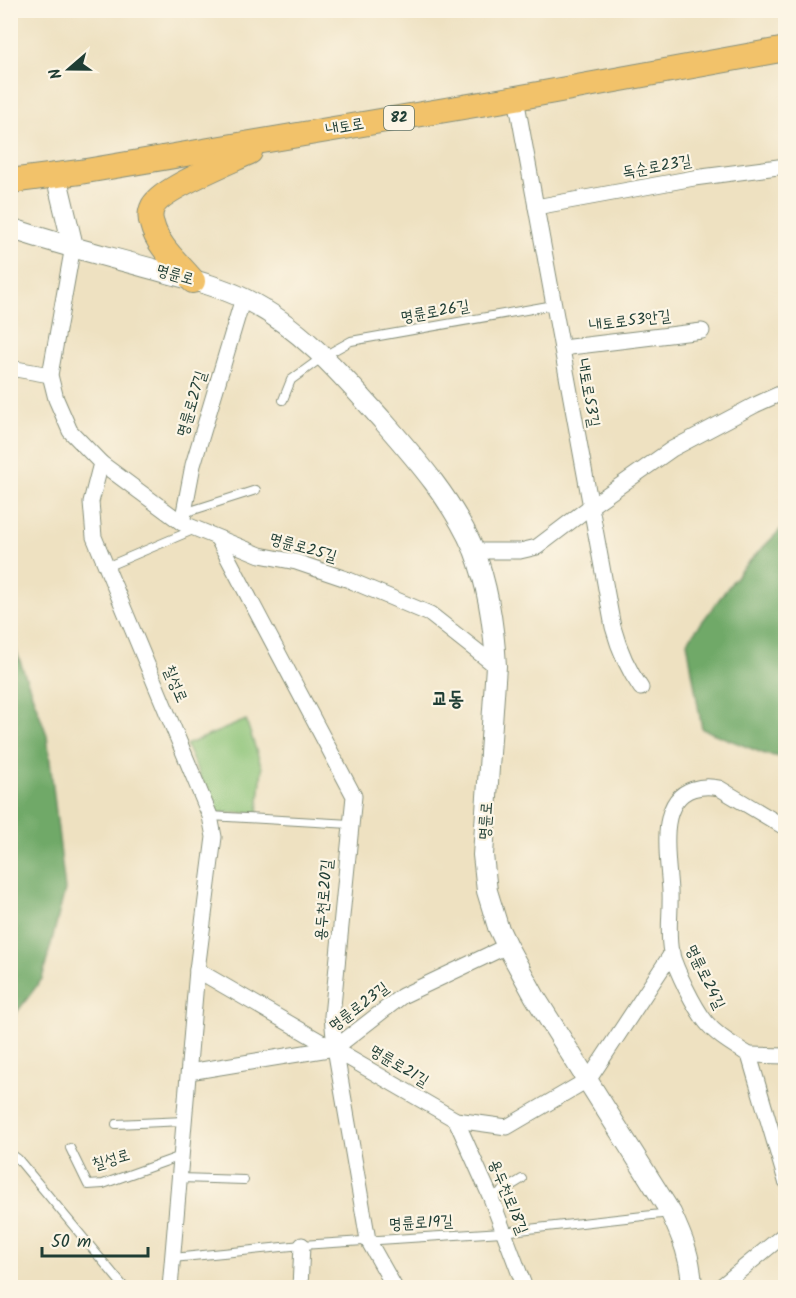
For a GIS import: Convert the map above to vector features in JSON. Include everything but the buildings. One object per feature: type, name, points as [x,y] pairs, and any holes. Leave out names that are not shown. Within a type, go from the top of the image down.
[{"type":"main road","name":"내토로","points":[[10,181],[277,139],[786,50]]},
{"type":"main road","points":[[193,281],[160,243],[152,225],[150,214],[153,206],[171,190],[277,139]]},
{"type":"street","name":"내토로53길","points":[[516,98],[613,627],[618,645],[633,677],[641,688]]},
{"type":"street","name":"독순로23길","points":[[536,207],[694,178],[786,166]]},
{"type":"street","points":[[56,175],[73,246],[50,375],[56,399],[70,431],[101,463]]},
{"type":"street","name":"명륜로","points":[[10,228],[193,281],[243,298],[264,310],[324,356],[432,479],[448,502],[474,551],[487,594],[495,644],[496,666],[483,855],[487,891],[507,946],[535,997],[589,1079],[670,1213],[688,1254],[693,1287]]},
{"type":"street","name":"명륜로27길","points":[[186,522],[193,465],[243,298]]},
{"type":"street","name":"내토로53안길","points":[[562,348],[702,330]]},
{"type":"street","points":[[10,368],[50,375]]},
{"type":"street","points":[[474,551],[520,551],[537,547],[672,449],[786,391]]},
{"type":"street","name":"명륜로25길","points":[[101,463],[186,522],[218,539],[260,555],[296,562],[349,580],[430,614],[496,666]]},
{"type":"street","name":"칠성로","points":[[101,463],[92,502],[94,537],[210,816],[214,837],[198,970],[170,1287]]},
{"type":"street","name":"용두천로20길","points":[[218,539],[354,796],[332,1016],[335,1048],[368,1240],[395,1287]]},
{"type":"street","name":"명륜로24길","points":[[749,1055],[725,1039],[706,1022],[685,984],[672,953],[669,940],[667,825],[675,800],[689,790],[710,786],[719,788],[786,828]]},
{"type":"street","name":"명륜로23길","points":[[189,1072],[335,1048],[402,996],[507,946]]},
{"type":"street","points":[[589,1079],[672,953]]},
{"type":"street","name":"명륜로21길","points":[[198,970],[456,1120],[507,1127],[589,1079]]},
{"type":"street","points":[[786,1056],[749,1055],[786,1181]]},
{"type":"street","name":"용두천로18길","points":[[456,1120],[491,1198],[502,1232],[525,1287]]},
{"type":"street","points":[[719,1287],[786,1233]]},
{"type":"street","points":[[300,1287],[302,1245]]},
{"type":"lane","name":"명륜로26길","points":[[324,356],[351,341],[554,305]]},
{"type":"lane","points":[[283,400],[291,380],[324,356]]},
{"type":"lane","points":[[106,567],[186,522],[256,490]]},
{"type":"lane","points":[[210,816],[350,824]]},
{"type":"lane","points":[[116,1124],[185,1121]]},
{"type":"lane","name":"칠성로","points":[[70,1148],[88,1185],[103,1184],[182,1155]]},
{"type":"lane","points":[[10,1153],[18,1159],[125,1287]]},
{"type":"lane","points":[[180,1178],[244,1180]]},
{"type":"lane","points":[[491,1198],[522,1179]]},
{"type":"lane","name":"명륜로19길","points":[[173,1258],[302,1245],[502,1232],[670,1213]]},
{"type":"green space","points":[[785,525],[785,758],[765,754],[702,729],[687,642],[741,570]]},
{"type":"green space","points":[[10,634],[47,735],[65,890],[42,979],[11,1020]]},
{"type":"green space","points":[[246,720],[262,768],[258,813],[216,813],[186,745]]},
{"type":"district","name":"교동","points":[[448,700]]}]
